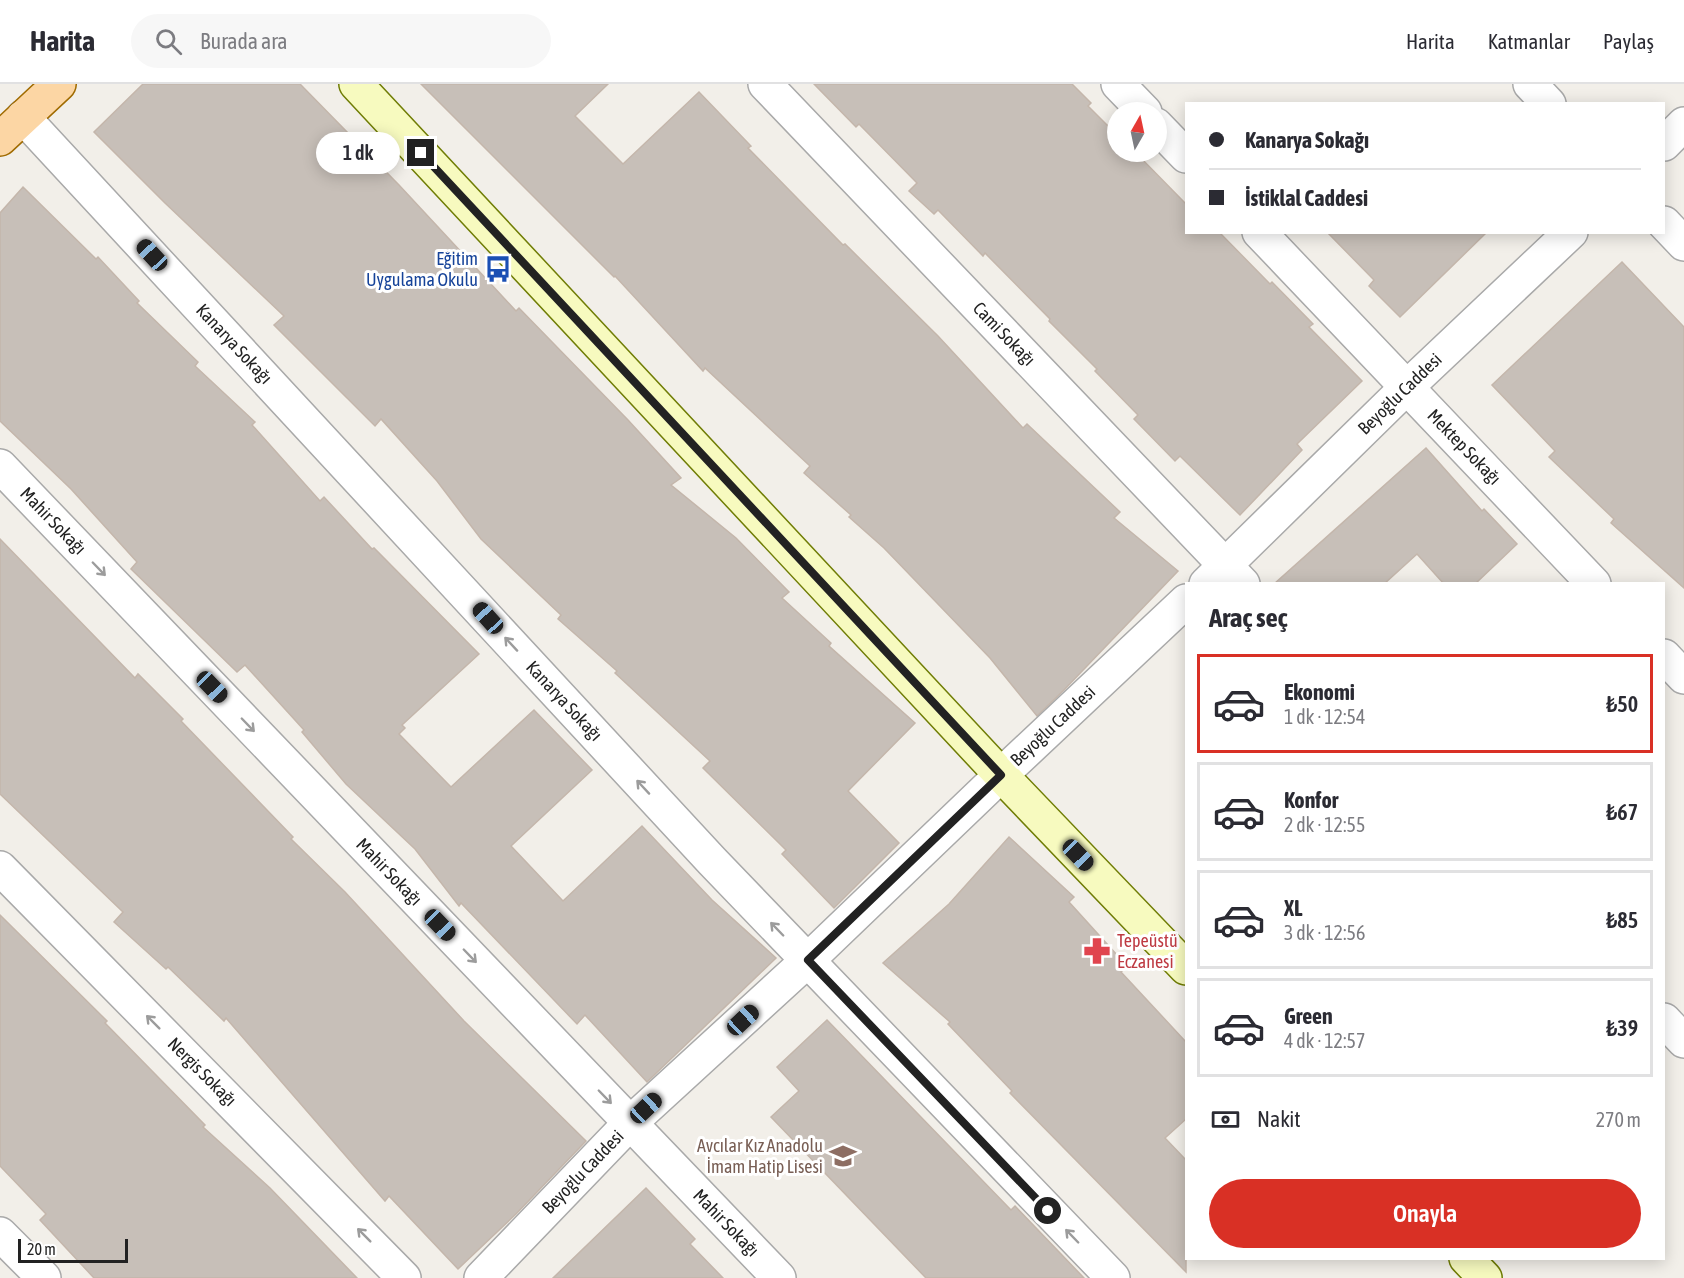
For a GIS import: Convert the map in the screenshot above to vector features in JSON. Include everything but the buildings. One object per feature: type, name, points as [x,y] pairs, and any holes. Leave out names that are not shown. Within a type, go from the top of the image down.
[{"type":"main road","points":[[0,139],[59,84]]},
{"type":"street","points":[[356,84],[1001,775],[1185,967]]},
{"type":"street","name":"Cami Sokağı","points":[[765,84],[1225,577]]},
{"type":"street","points":[[1118,84],[1135,102]]},
{"type":"street","points":[[1530,84],[1547,102]]},
{"type":"street","name":"Kanarya Sokağı","points":[[23,117],[712,861],[1113,1278]]},
{"type":"street","points":[[1665,143],[1684,124]]},
{"type":"street","points":[[1167,136],[1185,155]]},
{"type":"street","points":[[1665,224],[1684,244]]},
{"type":"street","name":"Mektep Sokağı","points":[[1261,234],[1592,582]]},
{"type":"street","name":"Beyoğlu Caddesi","points":[[1225,577],[1407,387],[1569,234]]},
{"type":"street","name":"Mahir Sokağı","points":[[0,466],[779,1278]]},
{"type":"street","name":"Beyoğlu Caddesi","points":[[481,1278],[630,1123],[808,960],[1185,602]]},
{"type":"street","points":[[1665,657],[1684,677]]},
{"type":"street","name":"Nergis Sokağı","points":[[0,868],[404,1278]]},
{"type":"street","points":[[1665,1021],[1684,1041]]},
{"type":"street","points":[[0,1234],[44,1278]]},
{"type":"street","points":[[1468,1260],[1485,1278]]},
{"type":"place","name":"Eğitim Uygulama Okulu","points":[[498,269]]},
{"type":"place","name":"Tepeüstü Eczanesi","points":[[1097,951]]},
{"type":"place","name":"Avcılar Kız Anadolu İmam Hatip Lisesi","points":[[843,1156]]},
{"type":"route","points":[[421,153],[1001,775],[808,960],[1048,1211]]}]
